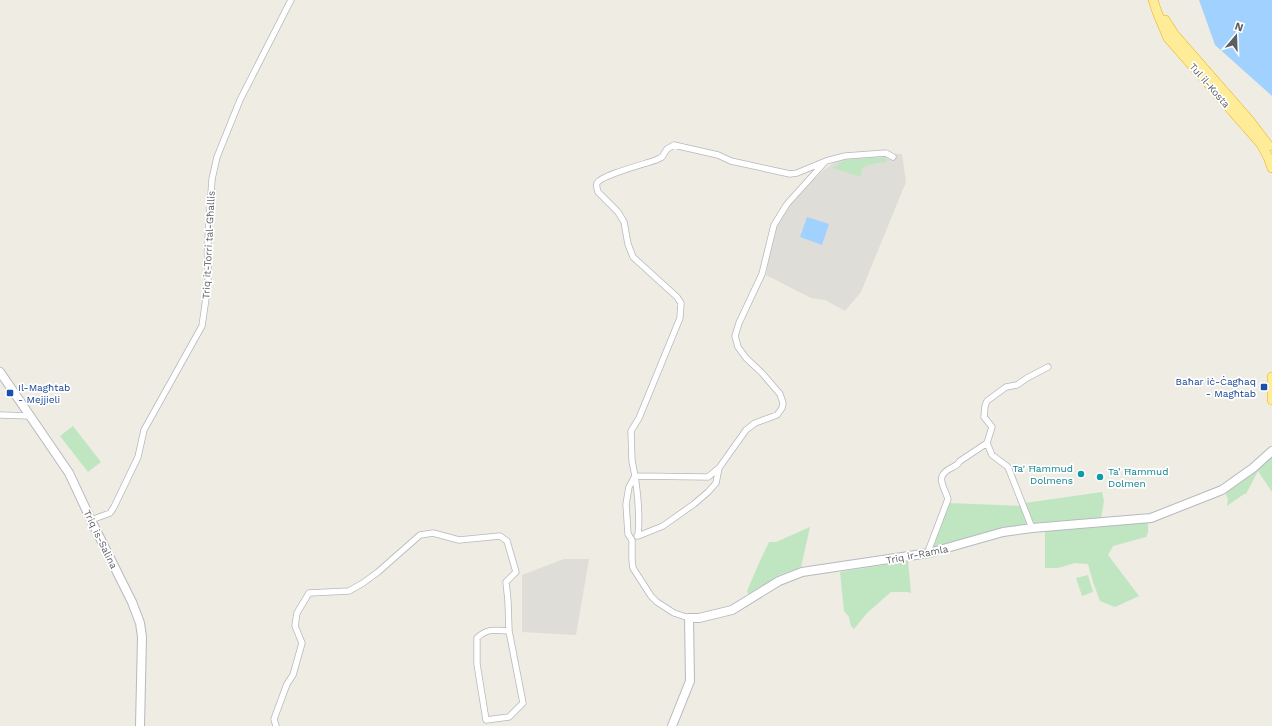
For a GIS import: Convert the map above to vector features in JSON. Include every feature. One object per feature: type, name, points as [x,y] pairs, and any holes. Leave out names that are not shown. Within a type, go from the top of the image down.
[{"type":"highway","name":"Tul il-Kosta","points":[[1153,0],[1168,38],[1261,144],[1272,168]]},
{"type":"highway","name":"Tul il-Kosta","points":[[1157,0],[1162,14],[1174,34],[1260,133],[1272,152]]},
{"type":"highway","points":[[1272,377],[1272,400]]},
{"type":"main road","name":"Triq is-Salina","points":[[0,372],[69,473],[132,602],[140,623],[142,637],[140,726]]},
{"type":"main road","name":"Triq ir-Ramla","points":[[689,618],[699,618],[732,610],[780,581],[802,572],[929,553],[1003,532],[1032,528],[1151,518],[1222,490],[1253,468],[1271,452]]},
{"type":"main road","points":[[672,726],[690,681],[689,618]]},
{"type":"street","name":"Triq it-Torri tal-Għallis","points":[[91,520],[110,513],[114,507],[138,456],[144,430],[202,326],[208,284],[208,239],[212,179],[217,156],[240,100],[292,0]]},
{"type":"street","points":[[638,536],[638,498],[632,461],[631,431],[639,418],[680,318],[681,303],[677,297],[633,257],[628,244],[624,222],[618,212],[598,192],[596,188],[597,183],[613,174],[656,160],[662,157],[667,149],[674,145],[718,156],[731,161],[790,174],[797,173],[826,161],[845,156],[886,153],[893,157]]},
{"type":"street","points":[[635,476],[708,477],[719,468],[746,430],[755,423],[777,415],[782,408],[783,403],[780,394],[738,347],[735,336],[739,323],[762,274],[774,225],[787,204],[826,161]]},
{"type":"street","points":[[929,553],[929,549],[948,499],[942,487],[942,475],[948,469],[958,464],[987,442],[992,427],[984,417],[987,401],[1006,387],[1017,384],[1048,367]]},
{"type":"street","points":[[0,415],[30,416]]},
{"type":"street","points":[[987,442],[992,455],[1008,468],[1032,528]]},
{"type":"street","points":[[632,540],[638,536],[664,526],[694,504],[708,492],[716,482],[719,468]]},
{"type":"street","points":[[635,476],[629,487],[626,504],[628,534],[632,540],[633,568],[651,596],[657,602],[674,613],[689,618]]},
{"type":"street","points":[[276,726],[274,719],[287,684],[293,675],[302,643],[295,626],[297,613],[308,594],[350,591],[378,572],[420,535],[433,533],[459,540],[500,536],[508,541],[516,572],[506,582],[509,631],[523,703],[509,717],[486,720],[478,664],[477,638],[483,632],[495,630],[509,631]]},
{"type":"shaded area","points":[[885,154],[902,154],[906,182],[861,292],[845,311],[825,300],[811,298],[766,275],[774,230],[792,201],[824,170],[835,162],[848,158]]},
{"type":"shaded area","points":[[564,559],[589,559],[576,635],[522,632],[522,575]]},
{"type":"green space","points":[[886,157],[887,162],[864,167],[862,169],[861,177],[833,168],[844,160]]},
{"type":"green space","points":[[73,426],[101,462],[88,472],[60,436]]},
{"type":"green space","points":[[1272,457],[1272,492],[1258,471],[1246,494],[1227,506],[1228,499],[1225,492]]},
{"type":"green space","points":[[1102,492],[1104,501],[1101,518],[1033,523],[1025,503]]},
{"type":"green space","points":[[948,503],[1022,506],[1028,524],[997,529],[930,549]]},
{"type":"green space","points":[[1148,522],[1148,533],[1146,537],[1113,546],[1108,555],[1139,596],[1115,607],[1100,601],[1088,564],[1075,563],[1058,568],[1045,568],[1045,530]]},
{"type":"green space","points":[[810,527],[801,567],[779,575],[749,596],[747,591],[769,542],[776,542]]},
{"type":"green space","points":[[908,561],[911,593],[891,592],[867,613],[854,629],[851,626],[849,617],[844,611],[840,572]]},
{"type":"green space","points":[[1088,575],[1093,592],[1082,596],[1076,578]]},
{"type":"water","points":[[1199,0],[1272,0],[1272,96],[1215,45]]},
{"type":"water","points":[[807,217],[829,224],[822,245],[800,237]]},
{"type":"place","name":"Baħar iċ-Ċagħaq - Magħtab","points":[[1264,387]]},
{"type":"place","name":"Il-Magħtab - Mejjieli","points":[[10,393]]},
{"type":"place","name":"Ta' Ħammud Dolmens","points":[[1081,474]]},
{"type":"place","name":"Ta’ Ħammud Dolmen","points":[[1100,477]]}]
